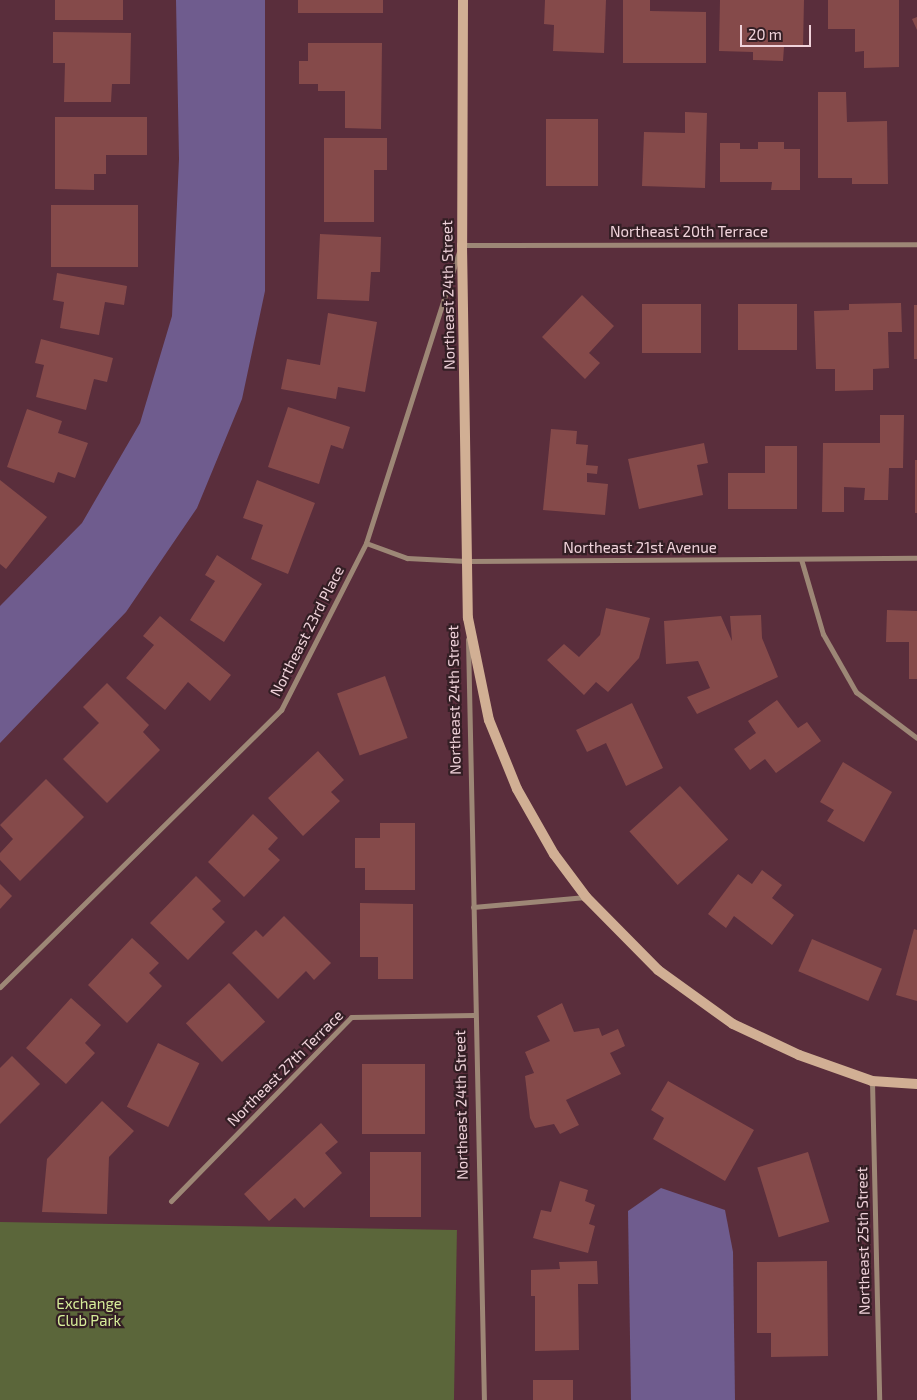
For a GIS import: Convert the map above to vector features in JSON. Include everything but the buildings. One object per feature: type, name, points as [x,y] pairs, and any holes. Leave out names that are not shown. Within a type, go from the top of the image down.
[{"type":"street","name":"Northeast 24th Street","points":[[463,0],[462,245],[466,562],[474,1015],[484,1400]]},
{"type":"street","name":"Northeast 20th Terrace","points":[[462,245],[917,244]]},
{"type":"street","name":"Northeast 23rd Place","points":[[0,987],[281,710],[366,543],[462,245]]},
{"type":"street","name":"Northeast 21st Avenue","points":[[366,543],[407,558],[466,562],[917,558]]},
{"type":"street","points":[[801,559],[823,634],[856,692],[917,738]]},
{"type":"street","points":[[468,618],[489,720],[517,789],[554,854],[586,897],[658,970],[733,1024],[799,1055],[872,1081],[917,1084]]},
{"type":"street","points":[[473,907],[586,897]]},
{"type":"street","name":"Northeast 27th Terrace","points":[[171,1200],[351,1017],[474,1015]]},
{"type":"street","name":"Northeast 25th Street","points":[[872,1081],[879,1400]]},
{"type":"green space","name":"Exchange Club Park","points":[[0,1222],[457,1230],[454,1400],[0,1400]]},
{"type":"shaded area","points":[[176,0],[265,0],[265,291],[242,399],[197,508],[126,612],[0,743],[0,606],[82,523],[140,423],[172,316],[179,159]]},
{"type":"shaded area","points":[[661,1188],[725,1210],[733,1252],[735,1400],[631,1400],[628,1211]]}]
